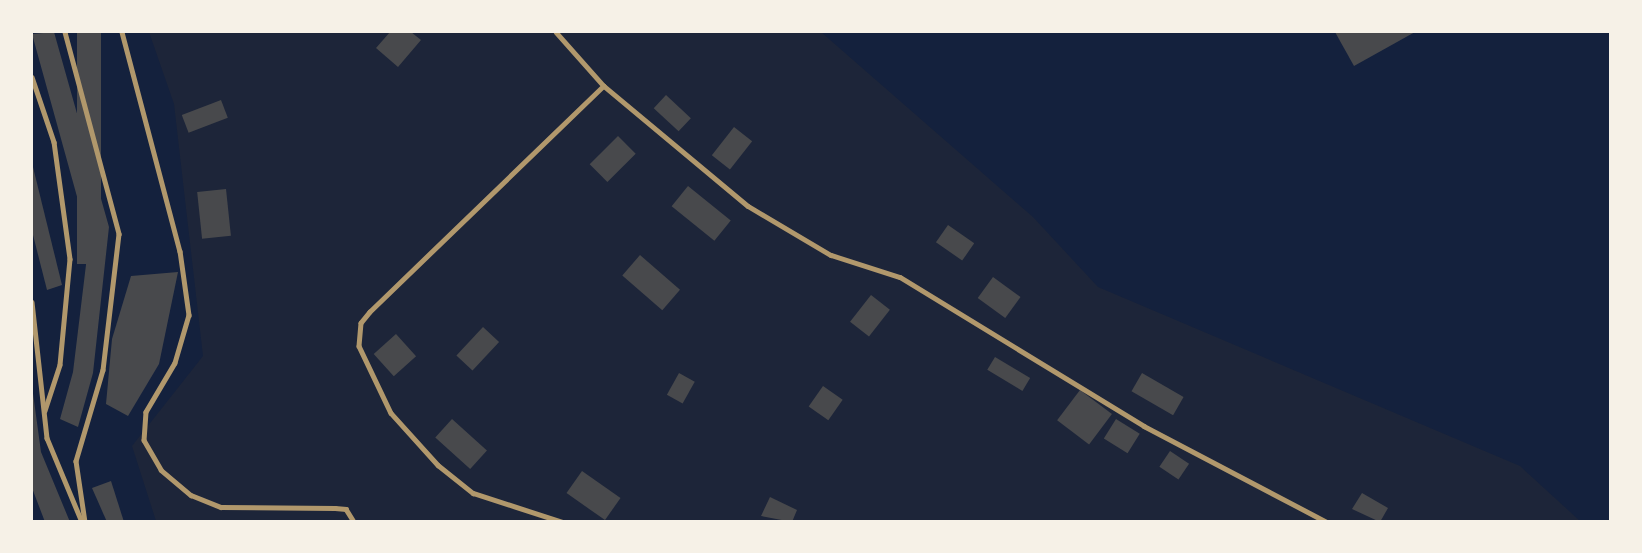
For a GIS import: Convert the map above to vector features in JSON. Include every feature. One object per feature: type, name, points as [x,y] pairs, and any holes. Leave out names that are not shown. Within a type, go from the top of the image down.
[{"type":"lane","points":[[65,32],[119,234],[103,370],[76,461],[83,522]]},
{"type":"lane","points":[[122,32],[180,251],[189,315],[175,363],[146,412],[144,440],[161,470],[191,495],[221,507],[346,509],[354,522]]},
{"type":"lane","points":[[556,32],[604,86],[748,206],[831,255],[900,277],[1144,426],[1327,522]]},
{"type":"lane","points":[[32,77],[54,142],[70,259],[60,365],[45,411]]},
{"type":"lane","points":[[563,522],[473,493],[411,440],[368,375],[359,346],[360,323],[604,86]]},
{"type":"lane","points":[[32,302],[47,438],[83,522]]},
{"type":"lane","points":[[403,522],[418,522]]},
{"type":"shaded area","points":[[149,32],[821,32],[1033,217],[1098,287],[1520,466],[1580,521],[156,521],[132,446],[203,356],[174,104]]},
{"type":"building","points":[[54,32],[109,227],[93,373],[78,427],[60,419],[73,372],[89,240],[32,34]]},
{"type":"building","points":[[77,32],[101,32],[101,264],[77,264]]},
{"type":"building","points":[[390,32],[411,32],[421,40],[398,67],[376,48]]},
{"type":"building","points":[[1335,32],[1415,32],[1354,66]]},
{"type":"building","points":[[666,95],[691,118],[679,131],[654,108]]},
{"type":"building","points":[[221,100],[228,118],[189,133],[182,115]]},
{"type":"building","points":[[734,127],[752,141],[730,170],[712,155]]},
{"type":"building","points":[[618,136],[636,154],[607,182],[590,164]]},
{"type":"building","points":[[32,163],[62,285],[47,290],[32,231]]},
{"type":"building","points":[[688,186],[731,221],[714,241],[672,206]]},
{"type":"building","points":[[226,189],[231,236],[202,239],[197,192]]},
{"type":"building","points":[[948,225],[974,243],[962,261],[936,242]]},
{"type":"building","points":[[640,255],[680,290],[662,310],[622,275]]},
{"type":"building","points":[[178,272],[159,364],[128,416],[106,404],[112,339],[131,276]]},
{"type":"building","points":[[993,277],[1021,297],[1005,318],[978,298]]},
{"type":"building","points":[[871,295],[890,310],[869,337],[850,322]]},
{"type":"building","points":[[483,327],[499,342],[472,371],[456,356]]},
{"type":"building","points":[[396,334],[416,356],[394,376],[374,354]]},
{"type":"building","points":[[995,357],[1030,378],[1022,391],[987,370]]},
{"type":"building","points":[[679,373],[695,382],[683,404],[667,395]]},
{"type":"building","points":[[1142,373],[1184,397],[1173,415],[1132,391]]},
{"type":"building","points":[[32,386],[41,452],[70,522],[45,522],[32,488]]},
{"type":"building","points":[[823,386],[843,400],[828,420],[809,406]]},
{"type":"building","points":[[1080,390],[1112,414],[1089,444],[1057,420]]},
{"type":"building","points":[[452,419],[487,450],[470,469],[435,438]]},
{"type":"building","points":[[1116,419],[1140,434],[1128,453],[1104,439]]},
{"type":"building","points":[[1170,451],[1189,464],[1178,480],[1159,467]]},
{"type":"building","points":[[582,471],[621,498],[605,520],[567,493]]},
{"type":"building","points":[[111,481],[124,522],[107,522],[92,488]]},
{"type":"building","points":[[1362,493],[1388,508],[1380,522],[1352,509]]},
{"type":"building","points":[[770,497],[797,510],[792,522],[761,516]]}]
